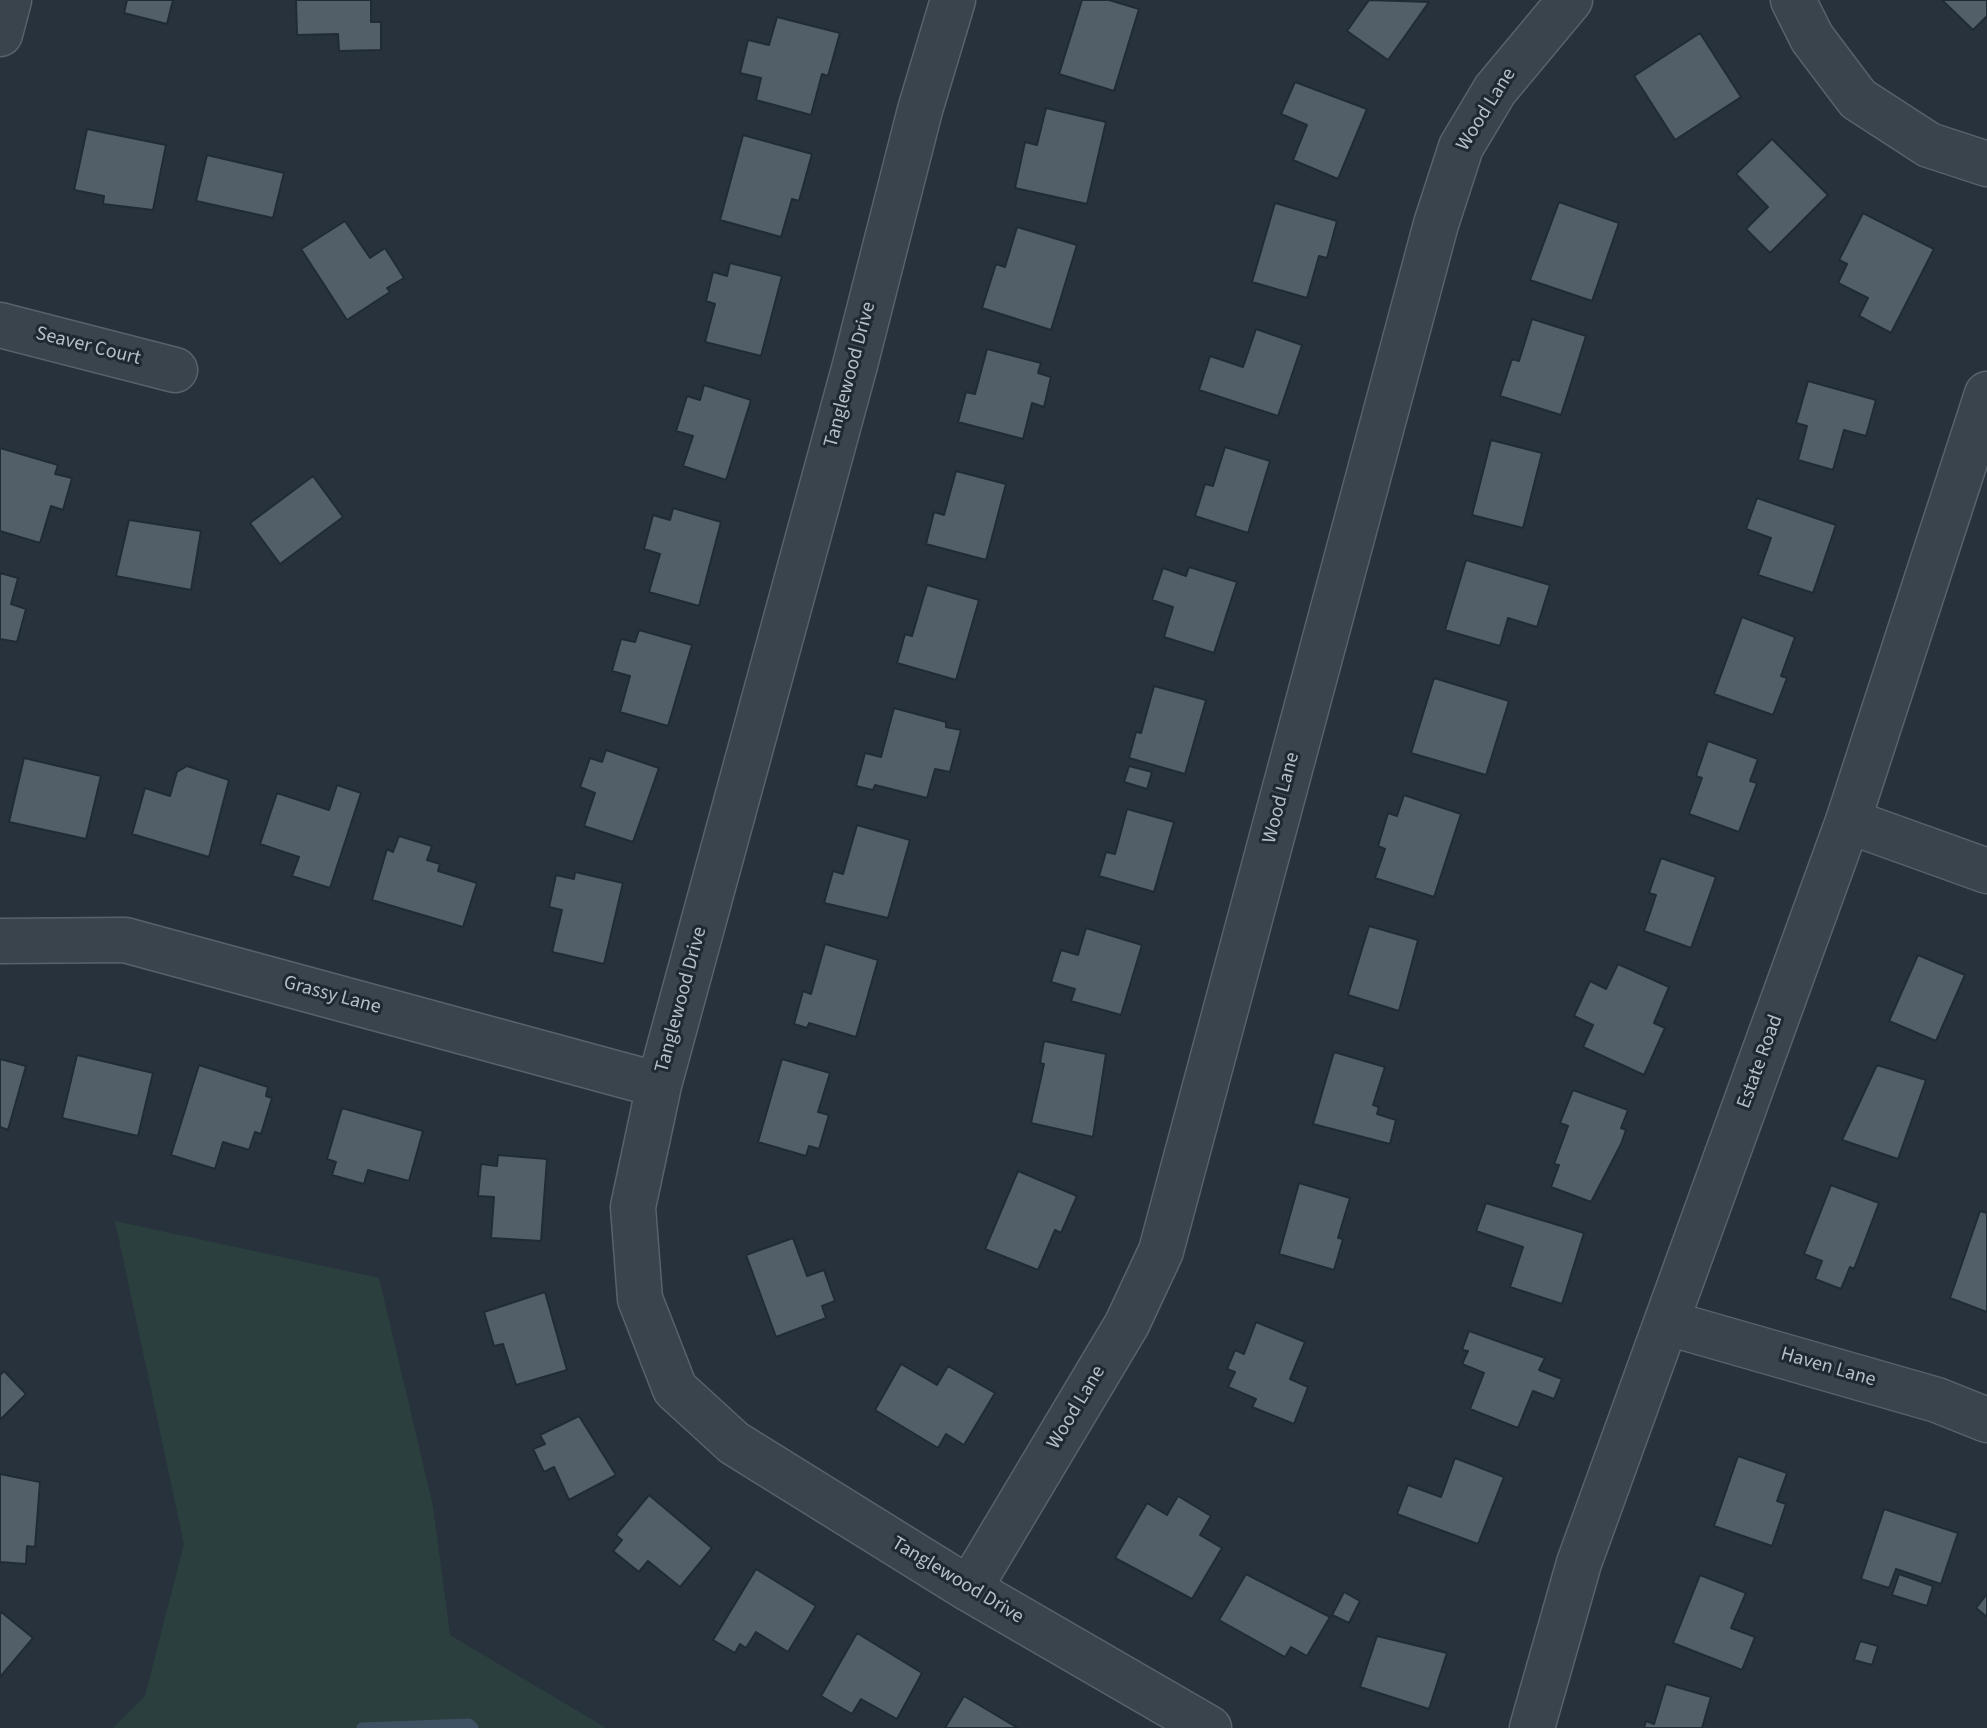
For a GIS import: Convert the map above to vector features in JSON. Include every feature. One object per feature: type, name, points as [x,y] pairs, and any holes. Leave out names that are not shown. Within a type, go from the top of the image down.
[{"type":"street","points":[[0,34],[9,0]]},
{"type":"street","name":"Tanglewood Drive","points":[[953,0],[920,110],[855,365],[659,1085],[633,1207],[640,1299],[675,1389],[734,1443],[969,1589],[1209,1728]]},
{"type":"street","name":"Wood Lane","points":[[969,1589],[1127,1324],[1161,1251],[1432,239],[1457,160],[1495,90],[1570,0]]},
{"type":"street","points":[[1793,0],[1812,38],[1858,99],[1929,145],[1987,164]]},
{"type":"street","name":"Seaver Court","points":[[0,325],[175,370]]},
{"type":"street","name":"Estate Road","points":[[1532,1728],[1579,1563],[1848,821],[1987,394]]},
{"type":"street","points":[[1848,821],[1987,871]]},
{"type":"street","name":"Grassy Lane","points":[[0,941],[125,940],[659,1085]]},
{"type":"street","name":"Haven Lane","points":[[1668,1323],[1937,1400],[1987,1420]]},
{"type":"green space","points":[[115,1221],[379,1278],[433,1506],[450,1635],[606,1728],[113,1728],[145,1696],[184,1544]]},
{"type":"building","points":[[127,0],[173,0],[167,24],[124,13]]},
{"type":"building","points":[[296,0],[371,0],[371,22],[381,22],[381,50],[339,51],[338,34],[297,35]]},
{"type":"building","points":[[1082,0],[1109,0],[1139,9],[1114,91],[1059,74]]},
{"type":"building","points":[[1369,0],[1429,2],[1388,60],[1347,31]]},
{"type":"building","points":[[1942,0],[1987,0],[1987,16],[1973,30]]},
{"type":"building","points":[[777,17],[840,33],[828,76],[822,74],[811,115],[756,100],[761,78],[740,73],[748,40],[769,45]]},
{"type":"building","points":[[1700,33],[1741,97],[1675,140],[1634,76]]},
{"type":"building","points":[[1295,82],[1367,109],[1338,179],[1293,160],[1307,125],[1281,114]]},
{"type":"building","points":[[1046,108],[1106,122],[1087,204],[1015,188],[1025,142],[1037,145]]},
{"type":"building","points":[[87,129],[166,145],[153,210],[103,204],[104,196],[74,190]]},
{"type":"building","points":[[743,135],[812,154],[799,201],[792,199],[781,237],[720,220]]},
{"type":"building","points":[[1772,139],[1828,195],[1770,253],[1746,229],[1768,207],[1736,174]]},
{"type":"building","points":[[207,155],[284,173],[273,218],[196,201]]},
{"type":"building","points":[[1559,202],[1619,223],[1592,301],[1530,280]]},
{"type":"building","points":[[1275,203],[1337,221],[1327,258],[1319,256],[1307,298],[1252,282]]},
{"type":"building","points":[[1863,213],[1934,249],[1891,333],[1859,316],[1868,298],[1838,283],[1847,264],[1839,260]]},
{"type":"building","points":[[345,221],[370,258],[385,248],[404,278],[387,288],[390,292],[347,320],[301,249]]},
{"type":"building","points":[[1017,227],[1077,245],[1051,330],[982,308],[996,264],[1005,267]]},
{"type":"building","points":[[730,263],[782,276],[761,356],[705,342],[715,304],[706,301],[713,272],[727,276]]},
{"type":"building","points":[[1532,319],[1586,336],[1561,415],[1500,396],[1512,359],[1519,361]]},
{"type":"building","points":[[1256,329],[1302,345],[1278,416],[1199,390],[1210,356],[1243,367]]},
{"type":"building","points":[[987,349],[1041,363],[1038,373],[1051,377],[1044,407],[1032,403],[1023,439],[958,422],[966,392],[975,394]]},
{"type":"building","points":[[1808,381],[1876,400],[1866,436],[1844,430],[1833,470],[1798,460],[1807,426],[1796,423]]},
{"type":"building","points":[[704,385],[751,400],[726,480],[683,466],[693,436],[676,431],[687,396],[700,400]]},
{"type":"building","points":[[1491,440],[1542,453],[1523,528],[1472,515]]},
{"type":"building","points":[[1225,447],[1270,461],[1248,533],[1195,516],[1205,484],[1213,486]]},
{"type":"building","points":[[0,448],[58,465],[55,474],[72,478],[63,510],[51,506],[40,543],[0,531]]},
{"type":"building","points":[[956,471],[1006,484],[986,560],[926,544],[934,512],[944,515]]},
{"type":"building","points":[[313,476],[343,517],[280,564],[250,523]]},
{"type":"building","points":[[1757,498],[1836,525],[1813,593],[1758,575],[1771,538],[1746,529]]},
{"type":"building","points":[[673,508],[721,522],[699,606],[649,592],[660,554],[644,549],[653,515],[670,520]]},
{"type":"building","points":[[129,520],[201,531],[191,590],[116,576]]},
{"type":"building","points":[[1466,560],[1550,585],[1537,627],[1508,618],[1500,646],[1445,630]]},
{"type":"building","points":[[1189,567],[1237,582],[1214,653],[1164,637],[1173,607],[1152,600],[1163,568],[1186,576]]},
{"type":"building","points":[[0,573],[18,578],[11,604],[26,609],[17,642],[0,639]]},
{"type":"building","points":[[927,585],[979,600],[956,680],[897,663],[905,634],[912,636]]},
{"type":"building","points":[[1742,617],[1795,637],[1781,676],[1787,678],[1773,715],[1714,694]]},
{"type":"building","points":[[639,630],[692,645],[668,726],[620,712],[630,676],[612,671],[621,639],[635,642]]},
{"type":"building","points":[[1434,678],[1509,701],[1486,775],[1411,753]]},
{"type":"building","points":[[1154,686],[1206,700],[1185,774],[1129,758],[1136,732],[1141,733]]},
{"type":"building","points":[[894,708],[946,722],[946,727],[961,730],[950,772],[935,769],[927,798],[875,785],[873,790],[856,786],[865,753],[881,757]]},
{"type":"building","points":[[1708,741],[1758,759],[1750,781],[1757,783],[1739,832],[1689,814],[1702,778],[1696,776]]},
{"type":"building","points":[[606,750],[659,768],[633,842],[584,826],[595,793],[580,787],[590,758],[602,762]]},
{"type":"building","points":[[24,758],[101,776],[86,839],[9,822]]},
{"type":"building","points":[[187,766],[229,780],[209,857],[132,834],[145,788],[170,796],[177,772]]},
{"type":"building","points":[[1129,766],[1152,772],[1147,789],[1124,782]]},
{"type":"building","points":[[337,785],[361,793],[330,888],[292,876],[299,857],[260,844],[277,793],[329,810]]},
{"type":"building","points":[[1404,795],[1461,814],[1434,897],[1375,878],[1385,849],[1378,846],[1388,813],[1397,816]]},
{"type":"building","points":[[1127,809],[1174,822],[1154,892],[1099,876],[1106,852],[1115,854]]},
{"type":"building","points":[[857,825],[910,840],[888,918],[824,903],[833,871],[843,874]]},
{"type":"building","points":[[399,836],[432,846],[427,860],[440,864],[438,871],[477,883],[463,927],[372,900],[387,849],[393,852]]},
{"type":"building","points":[[1661,858],[1716,877],[1691,948],[1644,931],[1656,895],[1649,893]]},
{"type":"building","points":[[575,872],[623,883],[604,964],[552,952],[562,910],[549,907],[556,875],[574,879]]},
{"type":"building","points":[[1369,926],[1418,940],[1399,1011],[1348,995]]},
{"type":"building","points":[[1086,928],[1142,945],[1121,1015],[1071,1001],[1075,989],[1051,982],[1061,950],[1078,955]]},
{"type":"building","points":[[825,944],[878,960],[856,1037],[809,1023],[807,1028],[794,1024],[803,991],[811,994]]},
{"type":"building","points":[[1918,955],[1965,975],[1936,1041],[1889,1021]]},
{"type":"building","points":[[1618,964],[1669,987],[1654,1023],[1665,1028],[1644,1075],[1583,1047],[1593,1025],[1574,1016],[1590,981],[1606,989]]},
{"type":"building","points":[[1044,1041],[1106,1054],[1093,1137],[1031,1123],[1044,1064],[1040,1063]]},
{"type":"building","points":[[1334,1052],[1385,1067],[1373,1105],[1379,1107],[1377,1114],[1396,1120],[1390,1144],[1313,1124]]},
{"type":"building","points":[[77,1055],[153,1073],[138,1136],[62,1118]]},
{"type":"building","points":[[0,1059],[26,1066],[8,1130],[0,1127]]},
{"type":"building","points":[[782,1059],[830,1073],[818,1112],[829,1115],[819,1149],[809,1146],[806,1156],[758,1142]]},
{"type":"building","points":[[199,1065],[268,1087],[266,1096],[272,1098],[261,1134],[255,1132],[249,1150],[223,1142],[215,1169],[171,1155]]},
{"type":"building","points":[[1877,1065],[1926,1080],[1898,1159],[1842,1140]]},
{"type":"building","points":[[1573,1090],[1628,1110],[1621,1128],[1626,1130],[1621,1144],[1591,1202],[1551,1187],[1559,1165],[1554,1164],[1568,1126],[1560,1123]]},
{"type":"building","points":[[342,1108],[423,1131],[409,1181],[368,1170],[364,1184],[332,1175],[336,1162],[327,1159]]},
{"type":"building","points":[[498,1155],[547,1159],[541,1241],[491,1238],[494,1197],[478,1196],[481,1164],[497,1166]]},
{"type":"building","points":[[1018,1171],[1077,1196],[1061,1233],[1055,1230],[1038,1270],[985,1249]]},
{"type":"building","points":[[1299,1183],[1350,1198],[1338,1238],[1343,1239],[1334,1270],[1279,1254]]},
{"type":"building","points":[[1831,1185],[1879,1203],[1854,1269],[1850,1267],[1841,1289],[1815,1279],[1822,1261],[1804,1254]]},
{"type":"building","points":[[1486,1203],[1584,1233],[1562,1304],[1510,1287],[1523,1247],[1476,1231]]},
{"type":"building","points":[[1980,1211],[1987,1213],[1987,1312],[1950,1298]]},
{"type":"building","points":[[793,1238],[807,1276],[824,1270],[835,1301],[822,1306],[826,1318],[776,1337],[746,1255]]},
{"type":"building","points":[[545,1292],[567,1370],[516,1385],[503,1344],[494,1346],[484,1312]]},
{"type":"building","points":[[1256,1322],[1305,1342],[1290,1379],[1308,1387],[1294,1424],[1252,1407],[1256,1399],[1228,1387],[1235,1372],[1227,1369],[1235,1350],[1244,1354]]},
{"type":"building","points":[[1469,1331],[1545,1358],[1539,1370],[1562,1379],[1554,1399],[1533,1391],[1518,1428],[1470,1409],[1484,1373],[1462,1364],[1468,1351],[1462,1350]]},
{"type":"building","points":[[901,1364],[937,1385],[948,1366],[995,1393],[964,1445],[946,1434],[938,1448],[875,1410]]},
{"type":"building","points":[[4,1371],[26,1394],[0,1420],[0,1375]]},
{"type":"building","points":[[579,1416],[616,1475],[569,1500],[554,1467],[544,1472],[533,1449],[545,1444],[540,1435]]},
{"type":"building","points":[[1738,1456],[1787,1473],[1777,1501],[1786,1504],[1772,1546],[1714,1526]]},
{"type":"building","points":[[1455,1458],[1504,1477],[1478,1544],[1397,1514],[1408,1485],[1441,1497]]},
{"type":"building","points":[[0,1474],[40,1482],[35,1547],[27,1546],[26,1564],[0,1562]]},
{"type":"building","points":[[649,1495],[712,1548],[680,1587],[648,1561],[639,1572],[613,1551],[622,1540],[616,1535]]},
{"type":"building","points":[[1178,1496],[1211,1516],[1200,1535],[1222,1548],[1192,1599],[1115,1558],[1147,1503],[1167,1515]]},
{"type":"building","points":[[1884,1509],[1958,1533],[1941,1584],[1896,1569],[1889,1588],[1861,1579]]},
{"type":"building","points":[[756,1569],[816,1606],[788,1652],[756,1632],[746,1648],[740,1644],[735,1653],[713,1640]]},
{"type":"building","points":[[1246,1574],[1330,1617],[1307,1656],[1291,1647],[1285,1657],[1219,1620]]},
{"type":"building","points":[[1899,1574],[1933,1586],[1927,1606],[1892,1595]]},
{"type":"building","points":[[1700,1575],[1746,1593],[1731,1628],[1755,1637],[1742,1670],[1673,1643]]},
{"type":"building","points":[[1344,1592],[1360,1601],[1349,1623],[1332,1615]]},
{"type":"building","points":[[1987,1594],[1987,1617],[1976,1608]]},
{"type":"building","points":[[0,1611],[33,1638],[0,1677]]},
{"type":"building","points":[[857,1633],[922,1673],[897,1719],[861,1699],[852,1714],[821,1696]]},
{"type":"building","points":[[1377,1636],[1447,1653],[1429,1709],[1360,1687]]},
{"type":"building","points":[[1860,1641],[1878,1646],[1872,1665],[1854,1660]]},
{"type":"building","points":[[1666,1684],[1711,1697],[1702,1728],[1644,1728],[1646,1721],[1654,1724]]},
{"type":"building","points":[[964,1696],[1018,1728],[945,1728]]},
{"type":"waterway","points":[[362,1728],[469,1724],[473,1728]]}]
